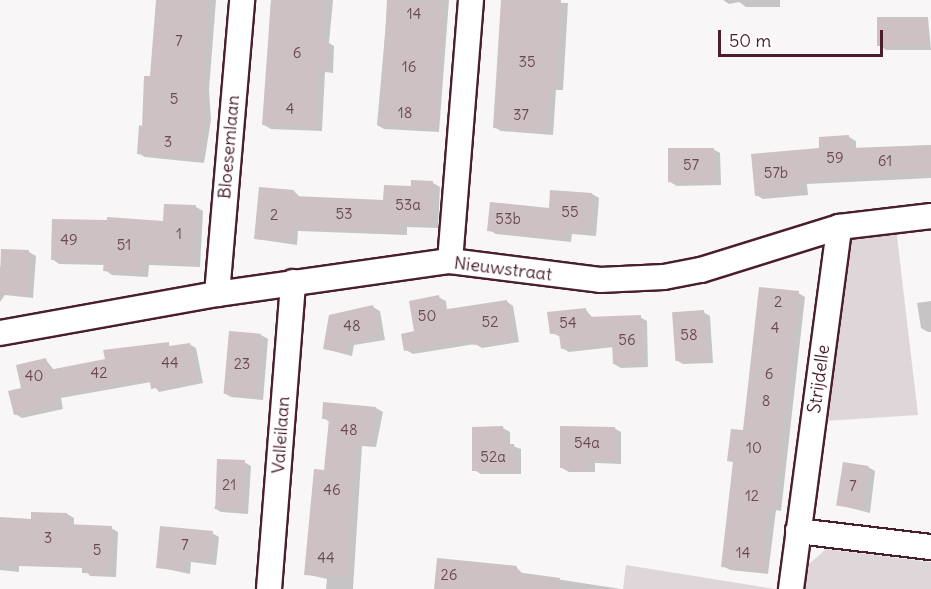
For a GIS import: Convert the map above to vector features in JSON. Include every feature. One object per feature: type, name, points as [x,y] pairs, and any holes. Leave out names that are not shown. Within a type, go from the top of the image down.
[{"type":"street","name":"Bloesemlaan","points":[[217,294],[242,0]]},
{"type":"street","points":[[450,261],[471,0]]},
{"type":"street","name":"Nieuwstraat","points":[[0,333],[217,294],[450,261],[600,280],[664,277],[701,270],[839,227],[931,216]]},
{"type":"street","name":"Strijdelle","points":[[791,589],[839,227]]},
{"type":"street","name":"Valleilaan","points":[[269,589],[293,282]]},
{"type":"street","points":[[798,531],[931,547]]},
{"type":"shaded area","points":[[896,228],[918,415],[824,421],[849,241],[853,234]]},
{"type":"shaded area","points":[[826,549],[931,562],[931,589],[805,589],[809,564]]},
{"type":"shaded area","points":[[626,565],[775,589],[623,589]]},
{"type":"building","points":[[156,0],[208,0],[204,115],[198,160],[137,154],[139,125],[142,126],[144,76],[150,76]]},
{"type":"building","points":[[271,0],[324,0],[322,40],[328,40],[326,69],[318,69],[315,128],[262,125]]},
{"type":"building","points":[[387,0],[443,3],[436,129],[380,126]]},
{"type":"building","points":[[501,0],[561,0],[556,87],[550,87],[546,132],[493,128]]},
{"type":"building","points":[[877,17],[928,17],[928,46],[877,46]]},
{"type":"building","points":[[849,135],[850,148],[931,145],[931,172],[800,181],[801,192],[755,196],[751,154],[819,148],[819,137]]},
{"type":"building","points":[[668,148],[714,148],[714,182],[668,182]]},
{"type":"building","points":[[411,180],[433,181],[431,225],[401,224],[400,232],[291,228],[290,242],[254,239],[259,187],[294,190],[294,196],[383,200],[384,185],[411,186]]},
{"type":"building","points":[[550,190],[592,193],[590,232],[565,231],[564,239],[487,231],[490,202],[549,208]]},
{"type":"building","points":[[164,204],[196,205],[193,264],[142,262],[141,274],[103,271],[104,262],[51,260],[52,219],[107,220],[107,217],[163,221]]},
{"type":"building","points":[[1,249],[29,250],[27,295],[0,294]]},
{"type":"building","points":[[759,287],[799,291],[774,508],[769,507],[762,571],[721,567],[733,462],[727,461],[731,429],[743,430]]},
{"type":"building","points":[[439,295],[441,310],[507,300],[512,339],[473,345],[472,340],[404,351],[401,334],[414,331],[409,301]]},
{"type":"building","points":[[373,305],[379,337],[347,342],[345,353],[323,349],[329,315]]},
{"type":"building","points":[[586,308],[587,317],[641,315],[641,364],[613,364],[612,343],[561,349],[559,334],[550,334],[547,312]]},
{"type":"building","points":[[704,310],[707,359],[675,361],[672,312]]},
{"type":"building","points":[[229,331],[261,334],[255,397],[224,394]]},
{"type":"building","points":[[169,342],[169,346],[190,343],[197,380],[151,389],[149,377],[54,395],[57,405],[14,415],[8,391],[21,388],[16,365],[46,358],[49,370],[105,359],[103,350]]},
{"type":"building","points":[[323,402],[376,407],[369,444],[355,443],[347,578],[304,575],[314,469],[324,470],[329,419],[322,419]]},
{"type":"building","points":[[503,426],[504,444],[514,444],[515,471],[472,471],[472,427]]},
{"type":"building","points":[[560,426],[615,427],[615,460],[588,460],[588,469],[560,468]]},
{"type":"building","points":[[217,459],[245,460],[243,510],[215,509]]},
{"type":"building","points":[[843,462],[869,466],[862,510],[836,505]]},
{"type":"building","points":[[31,512],[67,513],[67,524],[112,526],[109,574],[82,573],[82,565],[0,563],[0,517],[31,519]]},
{"type":"building","points":[[160,526],[213,531],[209,562],[184,559],[183,571],[156,568]]},
{"type":"building","points":[[437,558],[517,566],[516,572],[560,578],[560,589],[434,589]]}]
